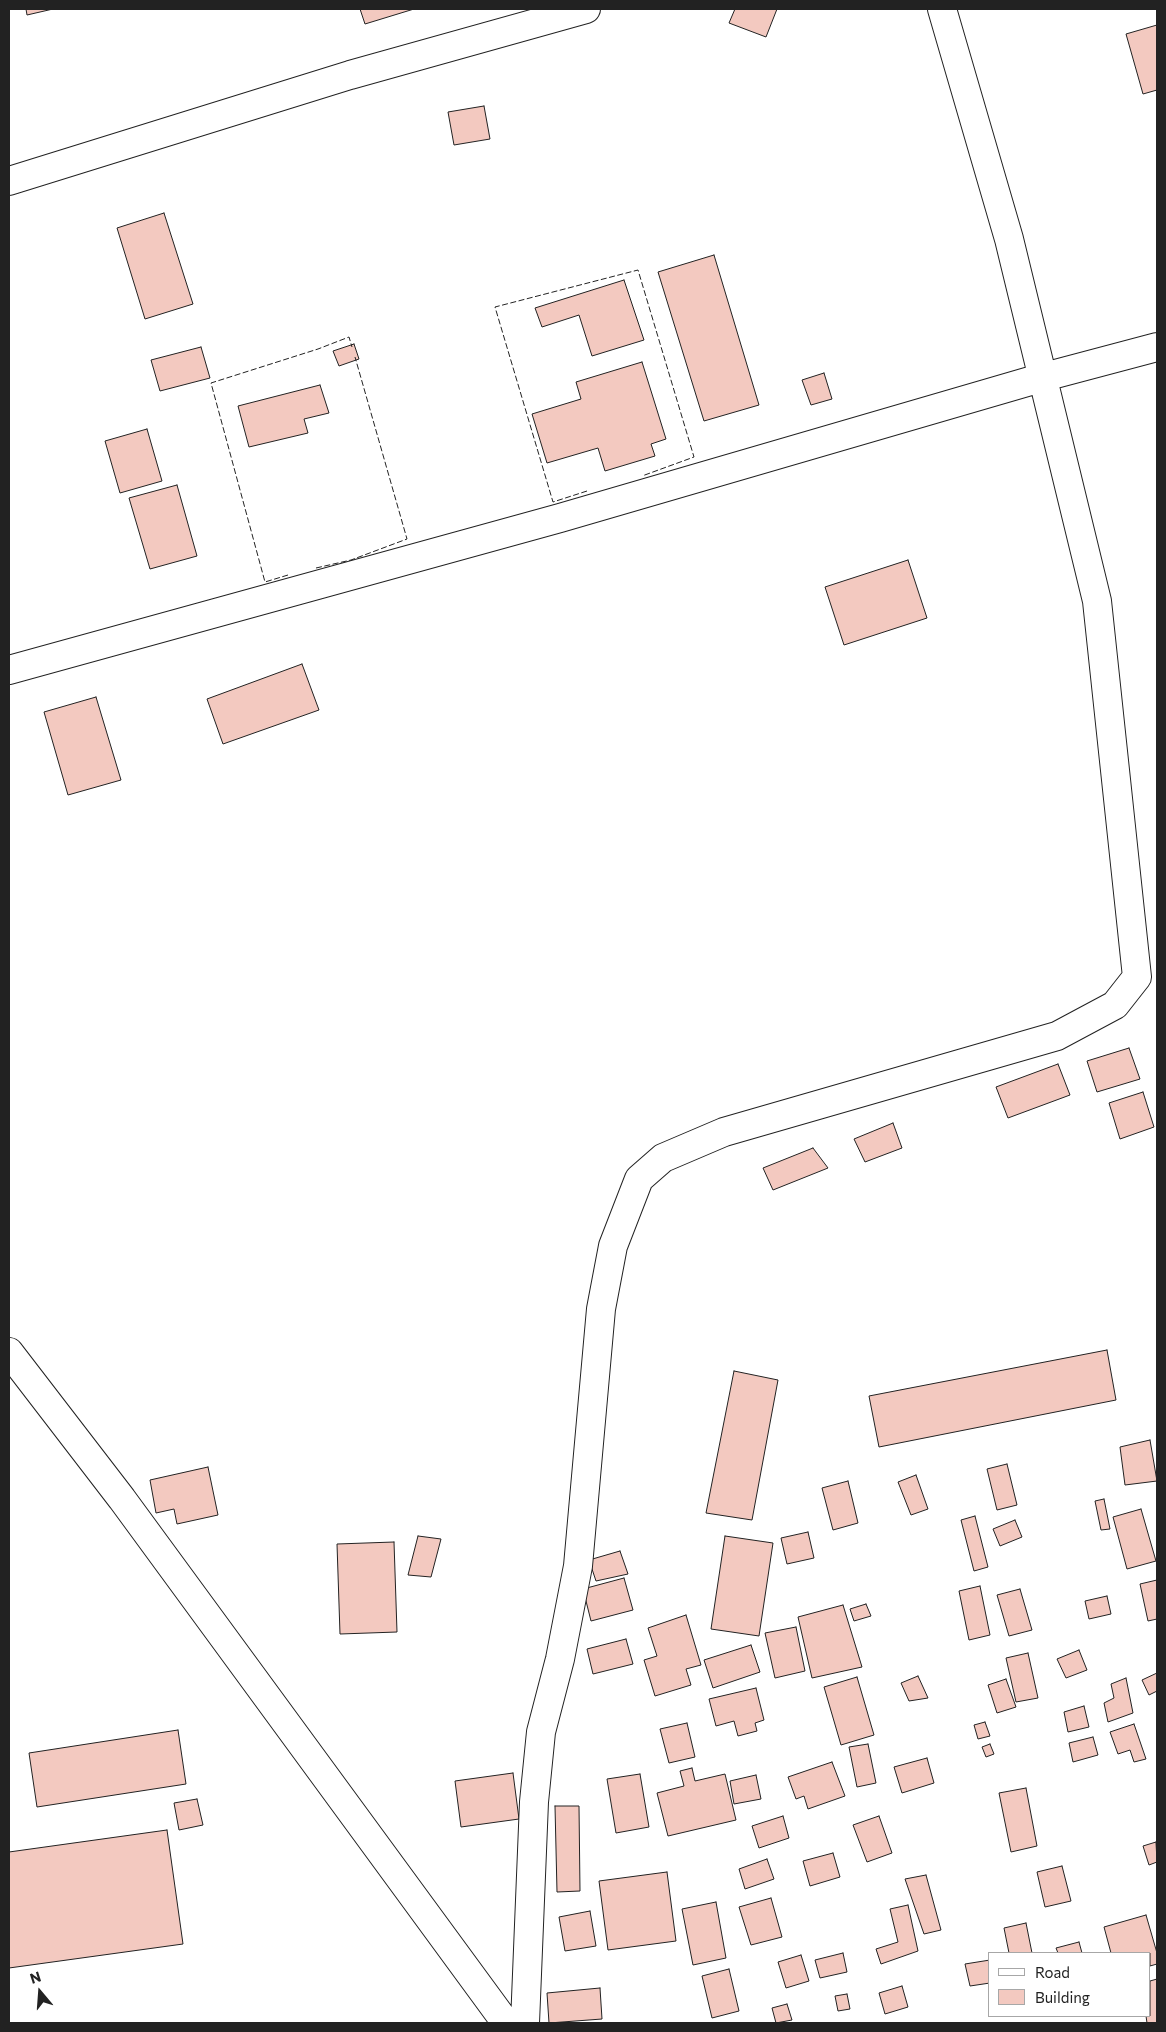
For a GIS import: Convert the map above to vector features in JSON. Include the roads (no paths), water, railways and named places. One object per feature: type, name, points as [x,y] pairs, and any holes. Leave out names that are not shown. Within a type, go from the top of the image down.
[{"type":"street","points":[[9,181],[350,75],[586,9]]},
{"type":"street","points":[[525,2023],[534,1802],[541,1732],[560,1659],[578,1566],[600,1309],[613,1246],[639,1180],[663,1158],[724,1132],[1057,1036],[1116,1005],[1147,975],[1096,601],[1044,377],[1008,239],[942,9]]},
{"type":"street","points":[[9,670],[560,518],[1044,377],[1157,347]]},
{"type":"street","points":[[9,1352],[122,1499],[506,2023]]}]
